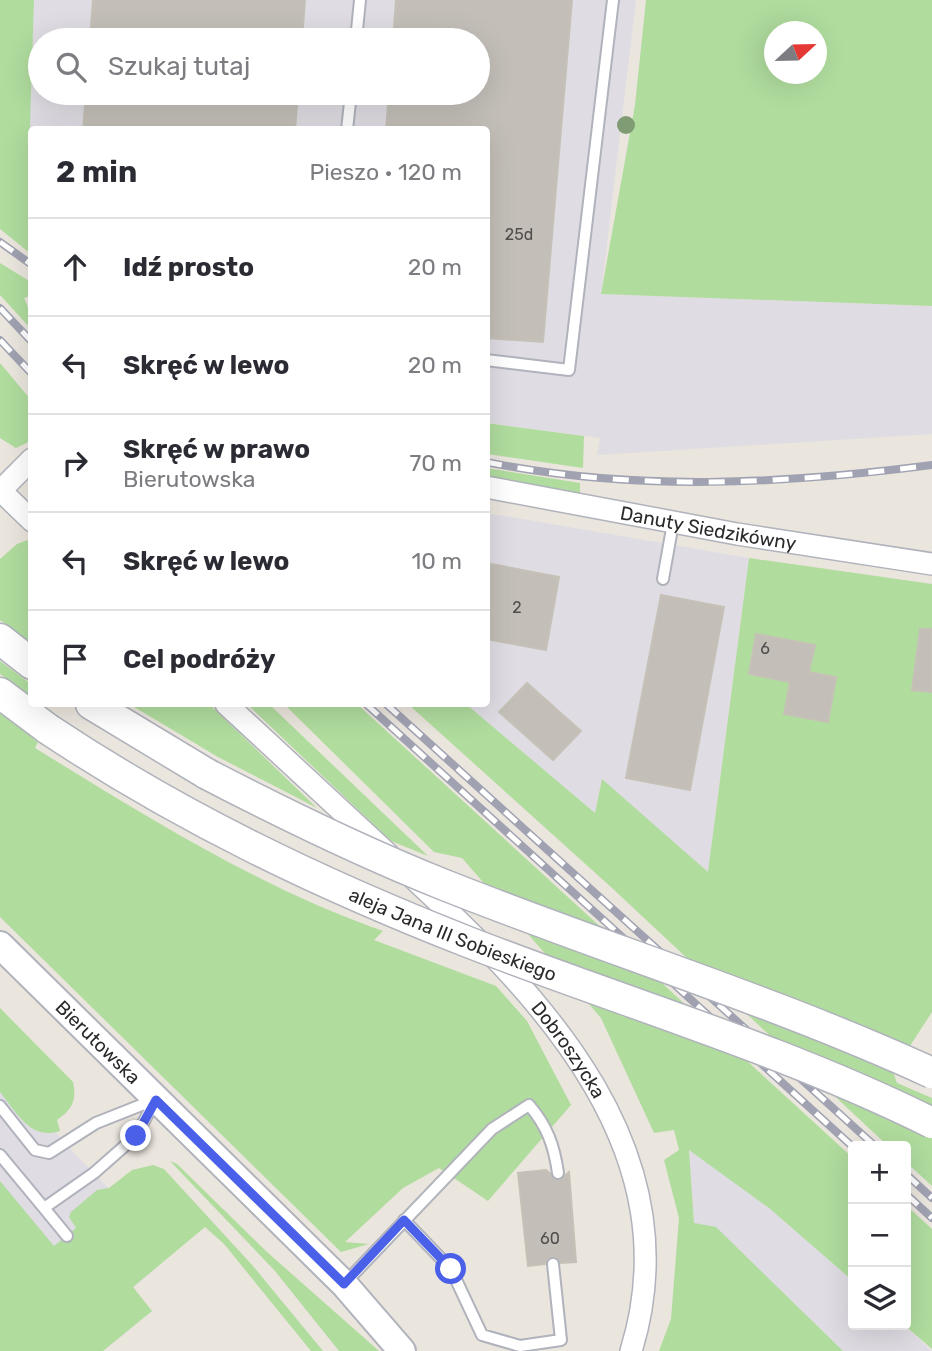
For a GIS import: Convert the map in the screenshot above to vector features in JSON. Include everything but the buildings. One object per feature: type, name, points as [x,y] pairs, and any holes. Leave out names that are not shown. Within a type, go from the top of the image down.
[{"type":"main road","points":[[0,639],[28,661]]},
{"type":"main road","name":"aleja Jana III Sobieskiego","points":[[0,693],[48,729],[195,819],[351,895],[799,1065],[932,1123]]},
{"type":"main road","points":[[96,707],[207,774],[391,863],[811,1021],[932,1073]]},
{"type":"street","points":[[28,463],[0,490],[28,517]]},
{"type":"street","name":"Danuty Siedzikówny","points":[[490,488],[673,523],[932,564]]},
{"type":"street","name":"Dobroszycka","points":[[229,707],[476,935],[528,991],[585,1068],[612,1118],[638,1194],[644,1238],[644,1279],[640,1321],[631,1351]]},
{"type":"street","name":"Bierutowska","points":[[0,945],[344,1284],[401,1351]]},
{"type":"lane","points":[[357,28],[360,0]]},
{"type":"lane","points":[[490,360],[569,370],[613,0]]},
{"type":"lane","points":[[347,126],[350,105]]},
{"type":"lane","points":[[663,579],[673,523]]},
{"type":"lane","points":[[0,1107],[35,1150],[49,1153],[96,1123],[156,1100]]},
{"type":"lane","points":[[44,1208],[94,1173],[136,1136],[156,1100]]},
{"type":"lane","points":[[344,1284],[492,1129],[529,1105],[543,1121],[554,1146],[558,1172]]},
{"type":"lane","points":[[0,1155],[66,1236]]},
{"type":"lane","points":[[404,1220],[451,1269],[482,1335],[520,1346],[561,1339],[553,1264]]},
{"type":"shaded area","points":[[0,0],[636,0],[601,294],[932,306],[932,434],[597,455],[600,438],[490,423],[490,126],[28,126],[28,190]]},
{"type":"shaded area","points":[[490,514],[749,558],[708,873],[602,780],[595,813],[470,707],[490,707]]},
{"type":"shaded area","points":[[0,1059],[65,1144],[173,1253],[133,1288],[152,1311],[103,1351],[0,1351]]},
{"type":"shaded area","points":[[689,1148],[769,1208],[848,1277],[848,1330],[909,1330],[932,1351],[682,1351],[697,1269]]},
{"type":"green space","points":[[0,0],[34,0],[33,28],[28,28],[28,105],[31,105],[28,126],[28,252],[0,229]]},
{"type":"green space","points":[[646,0],[932,0],[932,306],[601,294],[635,105]]},
{"type":"green space","points":[[0,263],[28,280],[28,297],[24,298],[28,307],[28,326],[0,295]]},
{"type":"green space","points":[[0,363],[28,396],[28,442],[16,448],[0,438]]},
{"type":"green space","points":[[490,424],[584,436],[583,468],[490,454]]},
{"type":"green space","points":[[490,469],[580,483],[580,496],[490,480]]},
{"type":"green space","points":[[28,540],[28,641],[0,620],[0,559],[17,544]]},
{"type":"green space","points":[[749,558],[932,584],[932,1012],[893,1072],[897,1083],[932,1098],[932,1186],[911,1167],[911,1141],[883,1141],[612,888],[411,707],[470,707],[595,813],[602,779],[708,872]]},
{"type":"green space","points":[[0,661],[28,682],[28,695],[0,674]]},
{"type":"green space","points":[[134,707],[212,707],[317,808],[218,757]]},
{"type":"green space","points":[[250,707],[272,707],[428,856],[391,841]]},
{"type":"green space","points":[[287,707],[360,707],[848,1153],[848,1277],[769,1208],[689,1150],[694,1223],[716,1227],[843,1351],[659,1351],[671,1319],[679,1218],[664,1160],[679,1150],[674,1130],[654,1133],[601,1018],[462,858],[434,852]]},
{"type":"green space","points":[[0,713],[38,742],[35,748],[204,849],[292,894],[383,931],[374,940],[496,986],[527,1021],[571,1105],[488,1201],[439,1168],[403,1188],[345,1242],[369,1244],[341,1252],[0,917]]},
{"type":"green space","points":[[0,1008],[73,1082],[72,1104],[57,1120],[60,1131],[50,1133],[33,1129],[0,1092]]},
{"type":"green space","points":[[170,1161],[177,1164],[267,1252],[379,1351],[339,1351],[275,1271]]},
{"type":"green space","points":[[153,1165],[164,1169],[253,1266],[323,1351],[311,1351],[224,1244],[205,1227],[133,1287],[152,1311],[103,1351],[0,1351],[0,1181],[54,1246],[76,1228],[69,1217],[71,1212],[97,1190],[109,1188],[132,1170]]},
{"type":"green space","points":[[911,1210],[932,1229],[932,1349],[910,1330]]},
{"type":"railway","points":[[0,242],[28,262]]},
{"type":"railway","points":[[0,308],[28,338]]},
{"type":"railway","points":[[0,340],[28,370]]},
{"type":"railway","points":[[490,463],[597,478],[709,482],[821,477],[932,465]]},
{"type":"railway","points":[[369,707],[848,1142]]},
{"type":"railway","points":[[389,707],[869,1141]]},
{"type":"railway","points":[[911,1179],[932,1198]]},
{"type":"railway","points":[[911,1199],[932,1218]]},
{"type":"route","points":[[136,1136],[156,1100],[344,1284],[376,1253],[404,1220],[451,1269]]}]
